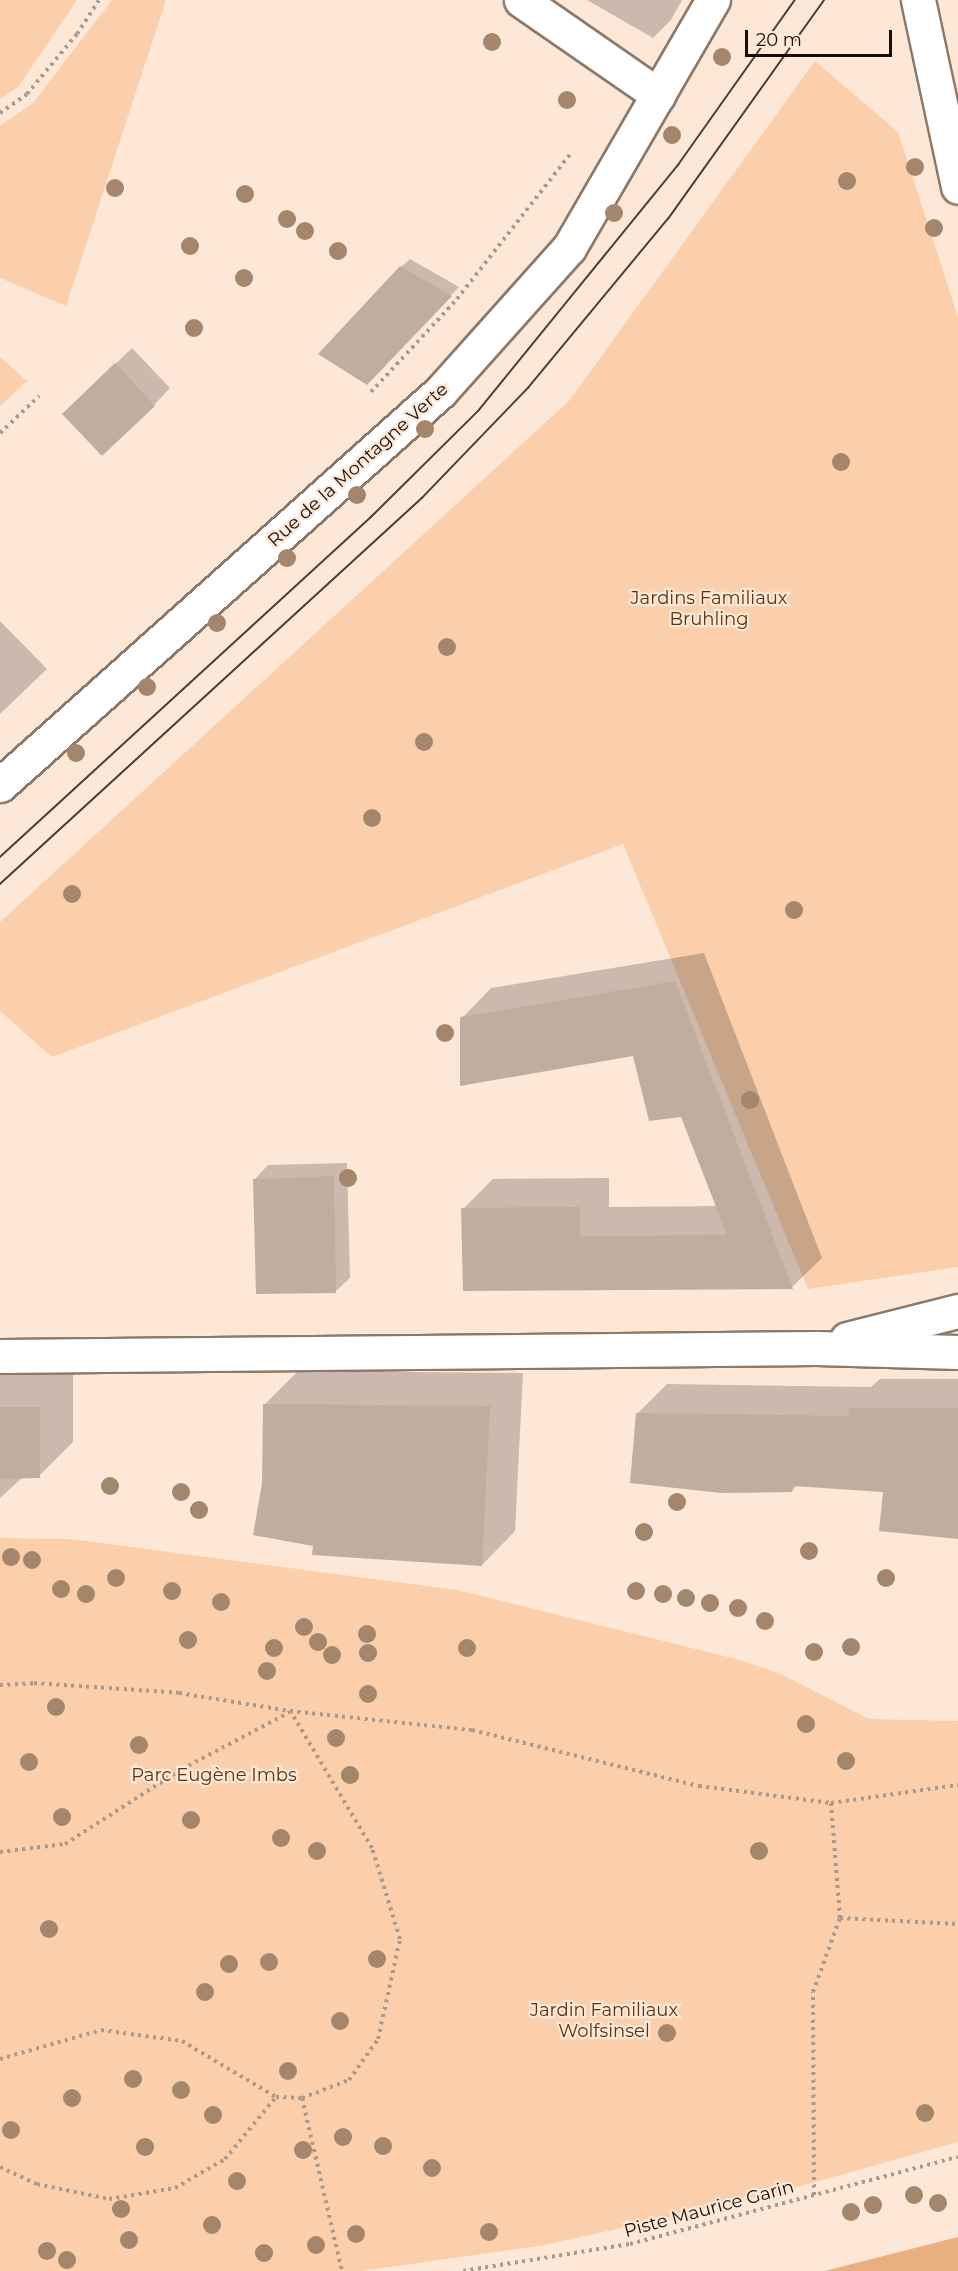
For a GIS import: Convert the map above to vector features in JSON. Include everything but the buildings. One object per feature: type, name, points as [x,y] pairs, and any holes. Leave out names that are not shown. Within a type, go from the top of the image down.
[{"type":"main road","points":[[520,0],[658,95]]},
{"type":"main road","name":"Rue de la Montagne Verte","points":[[0,785],[441,391],[569,248],[713,0]]},
{"type":"main road","points":[[918,0],[958,187]]},
{"type":"main road","points":[[816,1348],[958,1311]]},
{"type":"main road","points":[[0,1356],[816,1348],[958,1352]]},
{"type":"path","points":[[0,113],[27,94],[77,34],[99,0]]},
{"type":"path","points":[[363,400],[457,299],[575,148]]},
{"type":"path","points":[[0,434],[39,396]]},
{"type":"path","points":[[0,1685],[34,1683],[179,1693],[290,1711],[472,1730],[699,1786],[831,1803],[958,1785]]},
{"type":"path","points":[[0,1852],[64,1844],[182,1769],[290,1711]]},
{"type":"path","points":[[0,2059],[101,2030],[182,2041],[276,2097],[302,2098],[349,2080],[378,2039],[400,1939],[372,1848],[290,1711]]},
{"type":"path","points":[[814,2195],[813,1992],[840,1918],[831,1803]]},
{"type":"path","points":[[840,1918],[958,1924]]},
{"type":"path","points":[[0,2167],[37,2184],[109,2199],[175,2188],[225,2159],[276,2097]]},
{"type":"path","points":[[302,2098],[342,2271]]},
{"type":"path","name":"Piste Maurice Garin","points":[[463,2271],[630,2244],[958,2157]]},
{"type":"green space","points":[[0,0],[77,0],[18,87],[0,99]]},
{"type":"green space","points":[[112,0],[166,0],[66,306],[0,278],[0,126],[33,103]]},
{"type":"green space","name":"Jardins Familiaux Bruhling","points":[[815,61],[898,132],[958,317],[958,1267],[808,1289],[623,844],[52,1057],[0,1011],[0,922],[569,401]]},
{"type":"green space","points":[[0,357],[27,381],[0,406]]},
{"type":"green space","points":[[0,1538],[71,1539],[457,1590],[736,1659],[779,1673],[869,1719],[958,1721],[958,2142],[776,2193],[545,2245],[362,2271],[0,2271]]},
{"type":"shaded area","points":[[958,2237],[958,2271],[825,2271],[856,2263]]},
{"type":"tram line","points":[[0,857],[371,517],[479,410],[678,165],[795,0]]},
{"type":"tram line","points":[[0,884],[422,498],[528,388],[668,219],[824,0]]},
{"type":"park label","name":"Parc Eugène Imbs","points":[[214,1775]]},
{"type":"park label","name":"Jardin Familiaux Wolfsinsel","points":[[604,2021]]}]
